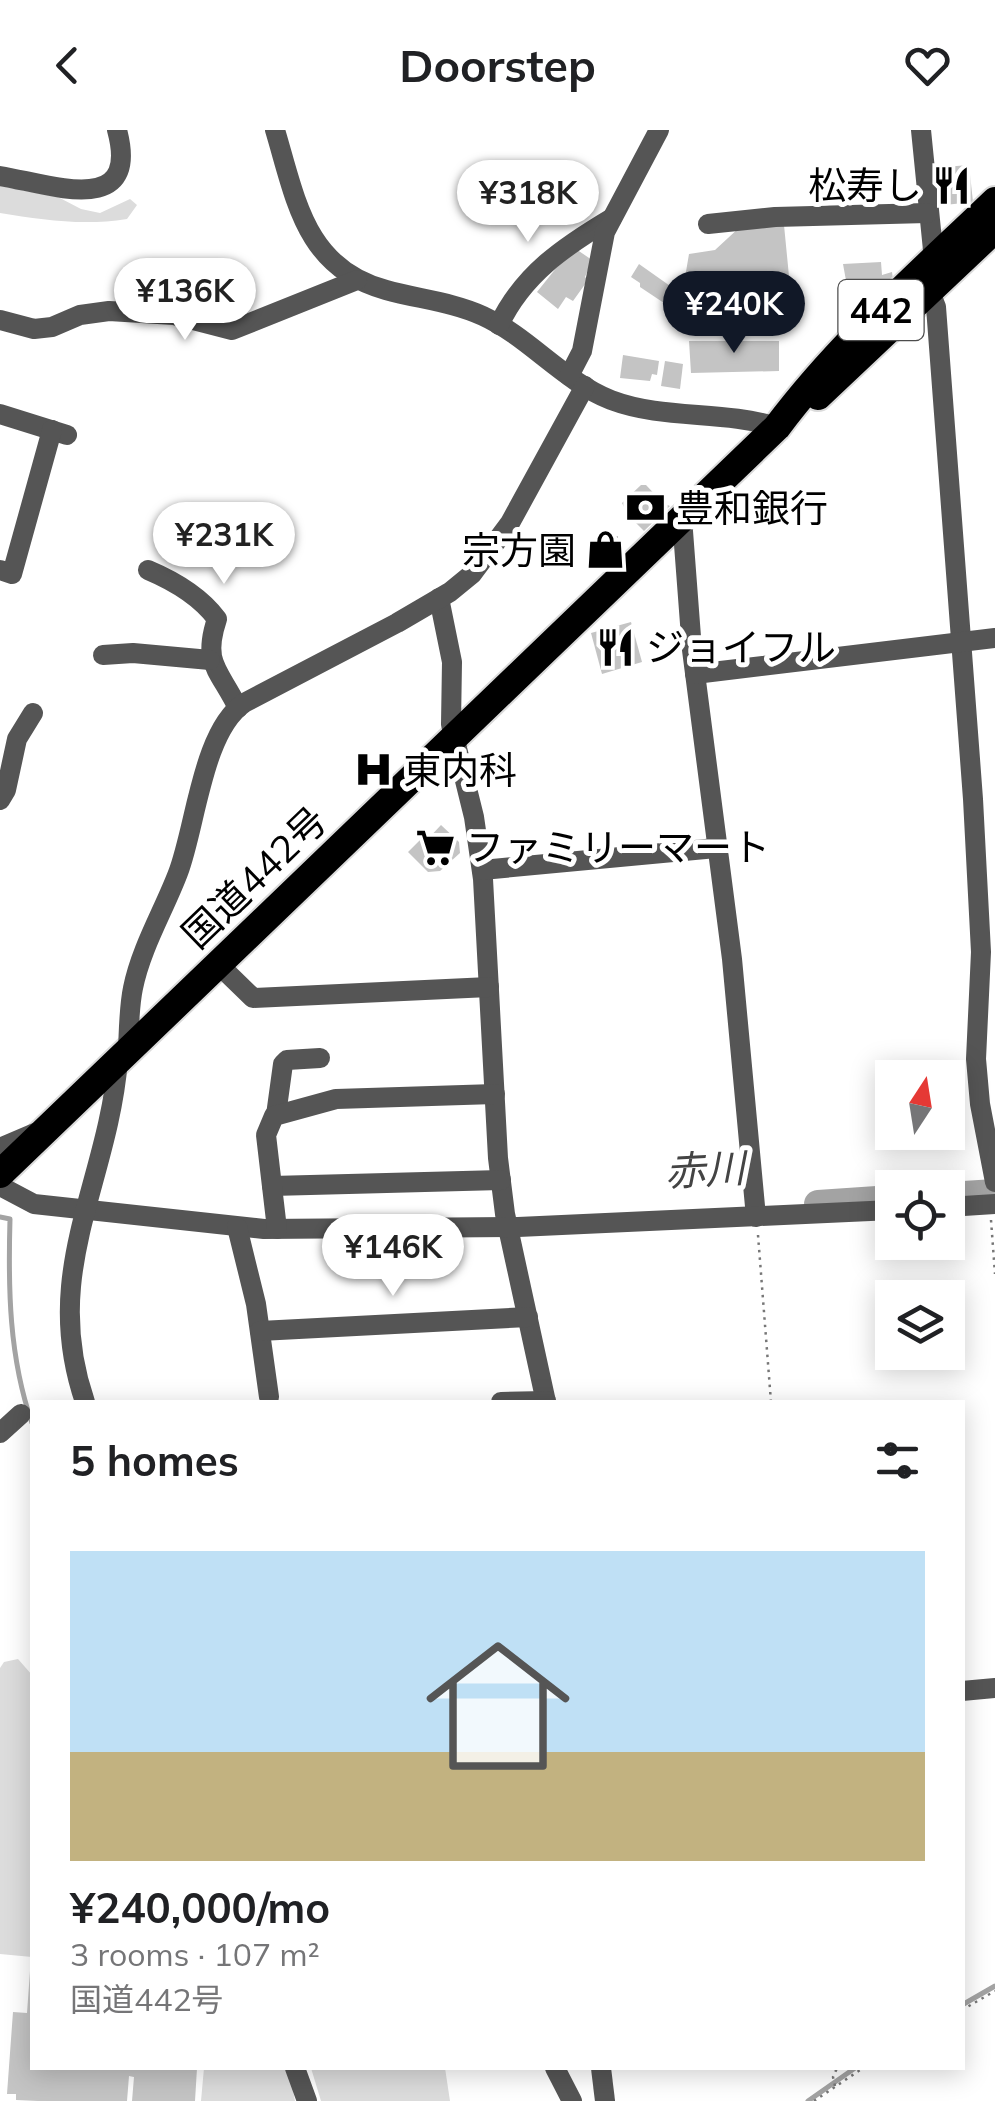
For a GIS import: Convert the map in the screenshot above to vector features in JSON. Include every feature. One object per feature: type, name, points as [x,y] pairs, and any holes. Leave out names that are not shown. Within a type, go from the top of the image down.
[{"type":"highway","name":"国道442号","points":[[777,427],[816,375],[995,202]]},
{"type":"highway","name":"国道442号","points":[[0,1174],[777,427],[828,388],[995,229]]},
{"type":"street","points":[[0,176],[88,190],[106,187],[117,176],[121,163],[117,130]]},
{"type":"street","points":[[275,130],[309,233],[329,260],[357,280],[470,310],[612,400],[644,409],[731,416],[777,427]]},
{"type":"street","points":[[84,1400],[72,1360],[70,1305],[74,1251],[112,1106],[135,980],[180,866],[204,774],[223,727],[238,708],[338,657],[439,598],[472,574],[495,546],[554,439],[573,414],[600,250],[612,218],[659,130]]},
{"type":"street","points":[[921,130],[934,260]]},
{"type":"street","points":[[708,224],[774,217],[927,212]]},
{"type":"street","points":[[499,325],[513,298],[542,266],[612,218]]},
{"type":"street","points":[[0,320],[34,329],[109,311],[174,315],[232,330],[357,280]]},
{"type":"street","points":[[930,292],[936,307],[986,903],[976,1059],[995,1182]]},
{"type":"street","points":[[0,414],[60,432],[12,574],[0,570]]},
{"type":"street","points":[[682,518],[695,674],[732,958],[756,1217]]},
{"type":"street","points":[[148,570],[175,581],[208,607],[216,619],[208,644],[210,660],[238,708]]},
{"type":"street","points":[[439,598],[452,662],[454,737],[474,817],[482,870],[507,1227],[546,1400]]},
{"type":"street","points":[[695,674],[995,638]]},
{"type":"street","points":[[103,655],[133,653],[210,660]]},
{"type":"street","points":[[0,800],[18,740],[34,713]]},
{"type":"street","points":[[482,870],[716,848]]},
{"type":"street","points":[[218,964],[254,998],[489,987]]},
{"type":"street","points":[[276,1115],[287,1060],[320,1058]]},
{"type":"street","points":[[277,1229],[266,1135],[270,1120],[276,1115],[336,1099],[495,1094]]},
{"type":"street","points":[[0,1148],[48,1127]]},
{"type":"street","points":[[272,1186],[501,1180]]},
{"type":"street","points":[[0,1186],[25,1202],[277,1229],[507,1227],[875,1211]]},
{"type":"street","points":[[965,1206],[992,1204]]},
{"type":"street","points":[[237,1227],[260,1331],[269,1397]]},
{"type":"street","points":[[260,1331],[528,1317]]},
{"type":"street","points":[[0,1434],[21,1414]]},
{"type":"street","points":[[965,1691],[995,1688]]},
{"type":"street","points":[[296,2070],[308,2101]]},
{"type":"street","points":[[556,2070],[572,2101]]},
{"type":"street","points":[[601,2070],[605,2101]]},
{"type":"path","points":[[992,1204],[995,1274]]},
{"type":"path","points":[[756,1217],[771,1400]]},
{"type":"path","points":[[965,2008],[995,1991]]},
{"type":"path","points":[[835,2087],[832,2077],[836,2070]]},
{"type":"path","points":[[814,2101],[860,2070]]},
{"type":"shaded area","points":[[0,186],[58,197],[81,209],[100,213],[130,199],[137,205],[127,219],[111,221],[32,218],[0,213]]},
{"type":"shaded area","points":[[18,1659],[30,1673],[30,1957],[0,1954],[0,1668],[4,1662]]},
{"type":"shaded area","points":[[204,2070],[289,2070],[295,2101],[201,2101]]},
{"type":"shaded area","points":[[312,2070],[445,2070],[450,2101],[321,2101]]},
{"type":"building","name":"松寿し","points":[[969,165],[973,202],[935,206],[932,168]]},
{"type":"building","points":[[784,225],[792,307],[697,314],[695,302],[681,301],[689,254],[715,250],[741,226]]},
{"type":"building","points":[[573,247],[592,260],[585,277],[588,280],[573,301],[566,297],[558,309],[537,292]]},
{"type":"building","points":[[881,262],[882,275],[892,272],[893,279],[884,289],[869,297],[843,296],[847,286],[843,264]]},
{"type":"building","points":[[639,264],[673,288],[664,303],[631,277]]},
{"type":"building","points":[[689,341],[779,341],[779,371],[691,373]]},
{"type":"building","points":[[623,355],[659,361],[657,375],[652,374],[650,381],[620,378]]},
{"type":"building","points":[[665,361],[683,364],[680,389],[661,386]]},
{"type":"building","name":"豊和銀行","points":[[641,485],[670,506],[644,531],[622,503]]},
{"type":"building","name":"宗方園","points":[[595,536],[618,536],[618,564],[595,564]]},
{"type":"building","name":"ジョイフル","points":[[631,622],[642,662],[602,674],[591,633]]},
{"type":"building","name":"ファミリーマート","points":[[441,825],[459,842],[460,853],[440,871],[428,872],[408,852]]},
{"type":"building","points":[[30,1971],[30,2070],[197,2070],[195,2101],[132,2101],[134,2077],[129,2076],[127,2101],[16,2100],[16,2094],[7,2094],[13,2012],[27,2013]]},
{"type":"waterway","name":"赤川","points":[[965,1195],[995,1193]]},
{"type":"waterway","name":"赤川","points":[[818,1204],[875,1200]]},
{"type":"waterway","points":[[0,1217],[10,1219],[12,1322],[30,1417]]},
{"type":"waterway","points":[[965,2003],[995,1986]]},
{"type":"waterway","points":[[808,2101],[852,2070]]},
{"type":"place","name":"松寿し","points":[[952,185]]},
{"type":"place","name":"豊和銀行","points":[[646,508]]},
{"type":"place","name":"宗方園","points":[[606,550]]},
{"type":"place","name":"ジョイフル","points":[[616,647]]},
{"type":"place","name":"東内科","points":[[373,770]]},
{"type":"place","name":"ファミリーマート","points":[[436,847]]}]
